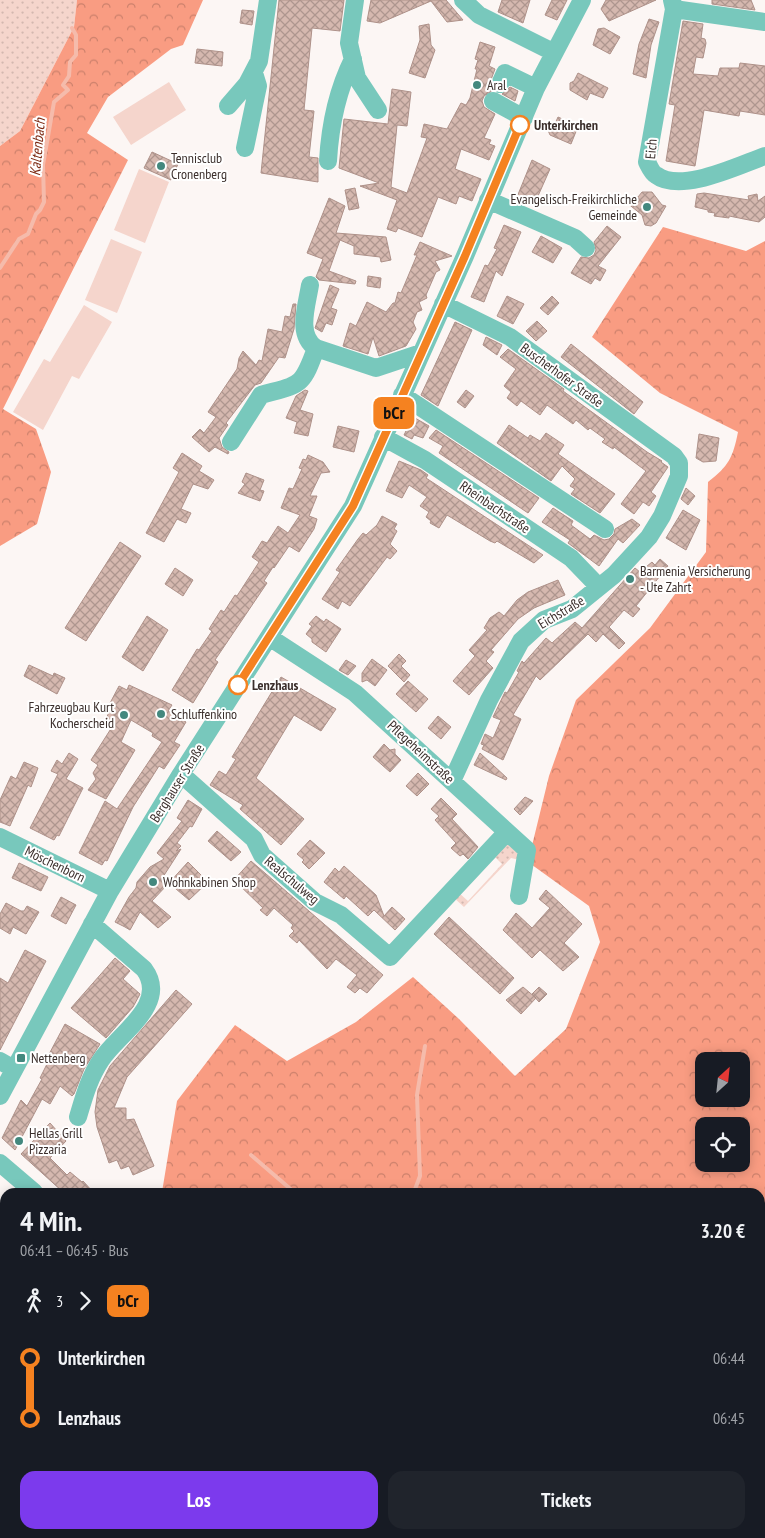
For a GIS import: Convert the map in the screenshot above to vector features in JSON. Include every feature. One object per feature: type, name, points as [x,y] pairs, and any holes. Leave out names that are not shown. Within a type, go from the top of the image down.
[{"type":"street","points":[[228,106],[254,72],[259,60],[268,0]]},
{"type":"street","points":[[355,0],[349,43],[358,78],[378,110]]},
{"type":"street","points":[[463,0],[480,8],[553,52]]},
{"type":"street","name":"Berghauser Straße","points":[[0,1096],[7,1065],[110,891],[181,774],[353,506],[536,88],[553,52],[582,0]]},
{"type":"street","name":"Eich","points":[[765,22],[673,5],[647,162],[655,175],[671,181],[702,179],[765,156]]},
{"type":"street","points":[[328,161],[335,107],[345,74],[353,59]]},
{"type":"street","points":[[245,148],[258,86],[254,72]]},
{"type":"street","points":[[500,84],[505,74],[536,88]]},
{"type":"street","points":[[493,101],[524,118]]},
{"type":"street","points":[[488,200],[575,238],[586,248]]},
{"type":"street","points":[[310,285],[304,328],[307,341],[316,348],[376,368],[420,353]]},
{"type":"street","name":"Buscherhofer Straße","points":[[443,304],[510,337],[674,456]]},
{"type":"street","points":[[231,442],[261,396],[297,385],[307,373],[316,348]]},
{"type":"street","points":[[402,395],[606,529]]},
{"type":"street","name":"Rheinbachstraße","points":[[383,437],[425,460],[571,558],[599,587]]},
{"type":"street","name":"Eichstraße","points":[[452,781],[489,700],[521,641],[544,620],[572,609],[599,587],[630,559],[662,516],[679,476],[679,463],[674,456]]},
{"type":"street","name":"Pflegeheimstraße","points":[[268,638],[355,693],[527,850],[519,896]]},
{"type":"street","name":"Realschulweg","points":[[181,774],[254,839],[262,855],[315,902],[341,915],[390,957],[507,832]]},
{"type":"street","name":"Möschenborn","points":[[0,837],[110,891]]},
{"type":"street","points":[[78,1117],[88,1082],[100,1061],[144,1011],[151,999],[152,991],[148,975],[144,969],[92,924]]},
{"type":"street","points":[[0,1163],[29,1188]]},
{"type":"shaded area","points":[[0,0],[77,0],[74,27],[20,131],[0,146]]},
{"type":"shaded area","points":[[169,82],[186,110],[131,145],[113,117]]},
{"type":"shaded area","points":[[139,169],[169,182],[145,243],[114,230]]},
{"type":"shaded area","points":[[111,239],[142,252],[117,313],[85,300]]},
{"type":"shaded area","points":[[84,305],[112,322],[79,379],[72,376],[43,430],[13,412],[44,359],[50,362]]},
{"type":"shaded area","points":[[508,842],[528,862],[511,858],[464,907],[453,897],[458,892],[468,901],[502,864],[493,855]]},
{"type":"green space","points":[[77,0],[203,0],[183,45],[171,49],[108,97],[87,133],[128,160],[3,409],[36,429],[51,472],[37,524],[0,546],[0,146],[20,131],[74,27]]},
{"type":"green space","points":[[663,227],[746,251],[765,241],[765,1188],[163,1188],[177,1101],[235,1025],[287,1061],[356,1022],[413,977],[459,1019],[515,1076],[566,1029],[600,942],[589,906],[528,862],[549,776],[576,700],[650,628],[706,552],[708,482],[721,471],[732,455],[738,432],[660,393],[592,337]]},
{"type":"building","points":[[279,0],[344,0],[340,31],[312,28],[304,110],[314,111],[309,157],[318,158],[318,182],[261,173]]},
{"type":"building","points":[[371,0],[446,0],[463,20],[447,22],[431,1],[380,23],[367,21]]},
{"type":"building","points":[[502,0],[530,0],[523,23],[498,12]]},
{"type":"building","points":[[552,0],[567,0],[557,20],[545,15]]},
{"type":"building","points":[[606,0],[656,0],[609,21],[601,9]]},
{"type":"building","points":[[712,0],[751,0],[755,10],[712,4]]},
{"type":"building","points":[[242,10],[254,11],[252,25],[240,23]]},
{"type":"building","points":[[649,19],[659,22],[651,45],[646,78],[633,74],[639,44]]},
{"type":"building","points":[[683,21],[703,24],[701,38],[705,39],[706,43],[703,58],[696,57],[693,74],[718,76],[720,68],[739,68],[740,63],[765,66],[765,115],[740,111],[739,116],[704,110],[695,166],[666,161],[675,105],[669,104]]},
{"type":"building","points":[[429,24],[431,45],[435,50],[425,78],[409,73],[420,40],[419,26]]},
{"type":"building","points":[[604,28],[620,37],[610,54],[593,45],[598,29]]},
{"type":"building","points":[[480,42],[495,47],[489,66],[495,69],[489,85],[492,91],[484,96],[482,101],[484,107],[495,114],[484,138],[491,140],[489,144],[495,146],[489,160],[461,149],[455,169],[481,179],[472,201],[459,196],[456,204],[438,197],[422,237],[398,228],[396,232],[387,229],[397,200],[360,186],[379,183],[339,168],[344,119],[388,124],[392,89],[411,92],[407,126],[397,125],[391,187],[407,193],[427,138],[421,137],[424,124],[447,129],[461,103],[466,105],[470,98],[477,69],[475,69],[478,60],[475,59]]},
{"type":"building","points":[[197,49],[223,52],[222,66],[195,63]]},
{"type":"building","points":[[578,73],[608,88],[603,98],[590,93],[587,100],[570,90],[570,83],[574,81]]},
{"type":"building","points":[[510,87],[518,91],[515,101],[502,94]]},
{"type":"building","points":[[558,117],[576,125],[574,128],[577,129],[571,144],[550,135],[547,128],[554,126]]},
{"type":"building","name":"Tennisclub Cronenberg","points":[[152,152],[178,164],[171,180],[144,168]]},
{"type":"building","points":[[532,160],[550,169],[534,205],[517,197]]},
{"type":"building","points":[[355,188],[359,208],[349,210],[345,190]]},
{"type":"building","name":"Evangelisch-Freikirchliche Gemeinde","points":[[642,192],[652,192],[662,205],[666,206],[656,223],[651,226],[645,225],[642,215],[626,202],[629,197],[638,197]]},
{"type":"building","points":[[704,193],[749,200],[748,196],[757,194],[758,201],[765,196],[765,217],[759,222],[729,216],[729,218],[714,216],[715,213],[695,207],[697,194]]},
{"type":"building","points":[[329,198],[345,206],[336,233],[386,237],[391,260],[381,262],[380,257],[354,254],[354,246],[340,240],[329,271],[356,281],[355,284],[319,280],[316,277],[323,259],[307,253]]},
{"type":"building","points":[[504,225],[521,232],[502,276],[496,271],[484,302],[471,297],[485,265],[488,266],[497,249],[494,248]]},
{"type":"building","points":[[607,226],[621,237],[598,266],[606,270],[600,281],[595,278],[591,284],[571,273],[581,257],[589,258],[594,255],[596,250],[594,242]]},
{"type":"building","points":[[541,236],[562,248],[553,263],[532,252]]},
{"type":"building","points":[[420,242],[452,256],[435,261],[440,270],[436,272],[426,295],[427,298],[419,302],[422,310],[417,312],[413,322],[416,329],[406,346],[379,356],[373,337],[368,354],[343,346],[350,323],[356,326],[367,302],[386,312],[395,303],[398,292],[401,293],[417,255],[414,255]]},
{"type":"building","points":[[368,276],[381,278],[380,288],[367,286]]},
{"type":"building","points":[[330,285],[339,289],[331,308],[337,310],[332,325],[326,323],[322,332],[315,328]]},
{"type":"building","points":[[507,296],[524,304],[513,324],[497,316]]},
{"type":"building","points":[[552,296],[559,303],[548,315],[540,308]]},
{"type":"building","points":[[293,304],[296,304],[294,329],[285,358],[279,357],[261,383],[255,385],[226,423],[228,425],[219,438],[222,447],[229,452],[228,454],[215,447],[209,452],[192,437],[200,429],[204,433],[216,417],[208,412],[237,369],[239,358],[243,351],[256,365],[259,360],[262,361],[268,329],[282,332],[285,316],[290,317]]},
{"type":"building","points":[[537,321],[547,331],[536,341],[526,331]]},
{"type":"building","points":[[455,322],[472,330],[438,406],[421,395]]},
{"type":"building","points":[[486,337],[502,345],[497,355],[483,345]]},
{"type":"building","points":[[571,344],[643,402],[634,414],[561,357]]},
{"type":"building","points":[[508,349],[668,467],[651,492],[656,496],[649,506],[643,502],[634,514],[621,504],[646,471],[614,447],[613,449],[602,442],[605,439],[590,428],[588,430],[576,420],[573,424],[547,405],[540,415],[521,401],[517,406],[507,398],[511,392],[504,386],[516,369],[500,357]]},
{"type":"building","points":[[305,390],[308,391],[300,410],[313,414],[308,436],[294,433],[297,422],[286,418],[296,396]]},
{"type":"building","points":[[466,390],[474,396],[465,408],[457,402]]},
{"type":"building","points":[[408,414],[429,426],[423,438],[414,435],[412,439],[404,435],[406,431],[401,429]]},
{"type":"building","points":[[509,425],[528,438],[530,435],[540,441],[546,433],[564,445],[558,454],[615,494],[600,513],[571,494],[575,489],[570,486],[575,479],[562,466],[551,481],[497,443]]},
{"type":"building","points":[[338,426],[359,431],[354,452],[333,447]]},
{"type":"building","points":[[436,430],[539,498],[528,513],[439,453],[443,446],[429,438]]},
{"type":"building","points":[[699,434],[719,438],[716,461],[703,462],[696,458]]},
{"type":"building","points":[[182,453],[202,466],[199,471],[214,480],[208,489],[193,484],[181,509],[191,513],[186,523],[177,519],[164,542],[146,533],[179,472],[173,468]]},
{"type":"building","points":[[308,455],[323,462],[330,472],[321,473],[310,496],[317,496],[309,516],[317,519],[314,529],[299,552],[289,546],[273,567],[264,581],[267,583],[215,660],[218,662],[193,703],[172,690],[197,649],[199,650],[212,631],[209,629],[221,610],[224,612],[235,595],[237,596],[259,562],[252,557],[262,541],[267,543],[278,526],[288,533],[300,515],[281,508],[289,488],[293,489],[302,469],[299,468],[303,459],[306,460]]},
{"type":"building","points":[[399,461],[421,470],[428,475],[426,478],[543,555],[534,563],[497,541],[495,543],[490,541],[447,515],[439,528],[430,523],[431,521],[426,517],[429,512],[420,506],[427,497],[409,485],[402,498],[386,491]]},
{"type":"building","points":[[246,473],[264,480],[260,490],[264,491],[260,501],[238,493],[245,484],[242,482]]},
{"type":"building","points":[[686,488],[695,496],[688,505],[681,499]]},
{"type":"building","points":[[553,508],[573,521],[571,525],[590,539],[594,535],[604,540],[609,539],[614,534],[615,529],[632,519],[640,525],[623,543],[618,539],[599,566],[568,543],[570,540],[542,522]]},
{"type":"building","points":[[683,510],[700,520],[686,550],[666,538]]},
{"type":"building","points":[[382,516],[397,524],[394,529],[397,531],[390,544],[397,551],[390,559],[387,557],[350,606],[342,601],[338,609],[322,599],[340,572],[336,570],[358,539],[363,533],[366,535],[377,525]]},
{"type":"building","points":[[120,542],[141,556],[86,641],[65,628]]},
{"type":"building","points":[[660,559],[668,566],[636,606],[640,609],[633,617],[624,610],[609,627],[625,643],[619,649],[603,634],[596,642],[588,634],[540,680],[536,676],[513,715],[521,719],[503,760],[482,749],[484,745],[481,744],[485,734],[493,738],[494,736],[501,720],[493,717],[505,692],[507,693],[519,672],[517,671],[522,661],[524,663],[546,638],[552,643],[575,622],[582,628],[635,568],[640,572],[652,562],[655,565]]},
{"type":"building","points":[[175,568],[193,580],[183,596],[165,584]]},
{"type":"building","points":[[558,580],[565,595],[534,608],[518,619],[491,650],[494,652],[486,661],[493,668],[469,695],[453,681],[475,656],[469,650],[487,630],[484,628],[490,618],[499,612],[504,616],[517,600],[528,592]]},
{"type":"building","points":[[147,616],[168,630],[143,671],[122,657]]},
{"type":"building","points":[[316,616],[324,622],[326,619],[341,629],[326,652],[312,642],[312,639],[306,634],[312,626],[309,624]]},
{"type":"building","points":[[399,654],[406,661],[401,666],[410,675],[404,682],[388,666]]},
{"type":"building","points":[[372,659],[387,670],[375,686],[367,680],[362,682],[362,673]]},
{"type":"building","points":[[346,660],[356,666],[348,675],[339,670]]},
{"type":"building","points":[[29,665],[53,676],[54,673],[65,678],[57,694],[24,676]]},
{"type":"building","points":[[281,677],[336,709],[321,731],[294,715],[256,778],[304,819],[281,845],[240,809],[243,805],[210,785],[219,771],[226,775],[236,759],[232,757]]},
{"type":"building","points":[[408,681],[428,699],[416,712],[396,694]]},
{"type":"building","points":[[129,685],[172,705],[168,711],[186,722],[174,742],[180,745],[164,769],[159,766],[133,807],[107,861],[105,860],[102,865],[79,853],[105,801],[117,809],[162,742],[152,736],[153,733],[131,720],[121,742],[135,750],[106,799],[88,790],[96,779],[93,773],[98,765],[91,760],[112,727],[104,723],[112,706],[109,705],[119,686],[127,690]]},
{"type":"building","points":[[438,716],[451,727],[441,739],[428,728]]},
{"type":"building","points":[[384,744],[390,750],[395,749],[395,754],[401,760],[390,772],[373,757]]},
{"type":"building","points":[[69,753],[78,759],[66,779],[83,788],[59,836],[57,835],[54,840],[30,828],[58,774],[51,771],[57,760],[62,764]]},
{"type":"building","points":[[480,753],[507,778],[506,780],[474,765]]},
{"type":"building","points":[[24,762],[38,768],[31,787],[28,785],[10,826],[0,822],[0,800],[11,776],[16,779]]},
{"type":"building","points":[[418,773],[429,784],[417,796],[406,786]]},
{"type":"building","points":[[525,797],[533,801],[520,815],[514,809]]},
{"type":"building","points":[[441,798],[457,814],[452,819],[478,847],[468,859],[463,854],[460,856],[451,848],[456,843],[435,820],[439,816],[431,809]]},
{"type":"building","points":[[188,800],[202,809],[192,827],[190,826],[177,843],[181,846],[176,851],[181,849],[161,880],[167,885],[152,901],[171,917],[158,928],[140,912],[130,930],[115,922],[136,888],[137,882],[150,867],[164,859],[157,853],[182,821],[177,818]]},
{"type":"building","points":[[217,831],[241,852],[231,861],[208,841]]},
{"type":"building","points":[[310,840],[325,853],[309,869],[302,862],[304,860],[297,854]]},
{"type":"building","points":[[251,861],[383,975],[367,993],[360,988],[355,993],[347,987],[357,975],[336,959],[327,969],[299,940],[297,943],[289,936],[294,931],[291,928],[293,925],[274,908],[267,916],[260,910],[263,908],[234,880]]},
{"type":"building","points":[[188,862],[208,882],[189,900],[169,883]]},
{"type":"building","points":[[19,863],[48,877],[41,891],[12,878]]},
{"type":"building","points":[[344,866],[376,895],[384,916],[392,907],[405,919],[395,930],[374,910],[368,916],[346,896],[344,899],[324,882],[335,868],[339,872]]},
{"type":"building","points":[[546,890],[582,924],[564,943],[579,957],[563,971],[540,950],[532,958],[503,930],[516,913],[532,928],[550,908],[539,899]]},
{"type":"building","points":[[61,897],[76,905],[66,924],[51,916]]},
{"type":"building","points":[[6,903],[21,911],[24,911],[27,906],[39,912],[26,934],[13,927],[10,934],[0,928],[0,914]]},
{"type":"building","points":[[449,917],[514,978],[500,994],[434,934]]},
{"type":"building","points":[[25,950],[46,961],[0,1050],[0,978],[8,983]]},
{"type":"building","points":[[115,958],[130,971],[123,979],[140,994],[133,1007],[106,1038],[71,1008]]},
{"type":"building","points":[[523,987],[536,998],[521,1014],[506,1000]]},
{"type":"building","points":[[539,987],[547,994],[539,1002],[532,994]]},
{"type":"building","points":[[176,990],[192,1004],[127,1077],[114,1108],[126,1108],[126,1120],[134,1119],[154,1166],[133,1175],[129,1166],[121,1169],[117,1160],[109,1163],[97,1127],[95,1112],[98,1090],[110,1066]]},
{"type":"building","points":[[65,1024],[100,1044],[84,1069],[74,1094],[72,1096],[60,1086],[50,1104],[42,1099],[15,1150],[2,1138],[21,1100],[27,1106],[42,1079],[40,1078],[49,1060],[47,1058]]},
{"type":"building","points":[[50,1123],[66,1141],[50,1158],[67,1175],[70,1172],[89,1188],[59,1188],[21,1154]]},
{"type":"waterway","name":"Kaltenbach","points":[[0,268],[19,239],[28,234],[36,214],[44,202],[43,165],[54,102],[68,90],[63,85],[69,76],[70,62],[76,55],[76,35],[72,28]]},
{"type":"waterway","points":[[416,1188],[420,1176],[417,1095],[425,1046]]},
{"type":"waterway","points":[[251,1155],[289,1188]]},
{"type":"bus line","name":"bCr","points":[[238,685],[353,506],[465,256],[520,125]]},
{"type":"place","name":"Aral","points":[[477,85]]},
{"type":"place","name":"Unterkirchen","points":[[520,125]]},
{"type":"place","name":"Tennisclub Cronenberg","points":[[161,166]]},
{"type":"place","name":"Evangelisch-Freikirchliche Gemeinde","points":[[647,207]]},
{"type":"place","name":"Barmenia Versicherung - Ute Zahrt","points":[[630,579]]},
{"type":"place","name":"Lenzhaus","points":[[238,685]]},
{"type":"place","name":"Schluffenkino","points":[[161,714]]},
{"type":"place","name":"Fahrzeugbau Kurt Kocherscheid","points":[[124,715]]},
{"type":"place","name":"Wohnkabinen Shop","points":[[153,882]]},
{"type":"place","name":"Nettenberg","points":[[21,1058]]},
{"type":"place","name":"Hellas Grill Pizzaria","points":[[19,1141]]}]
